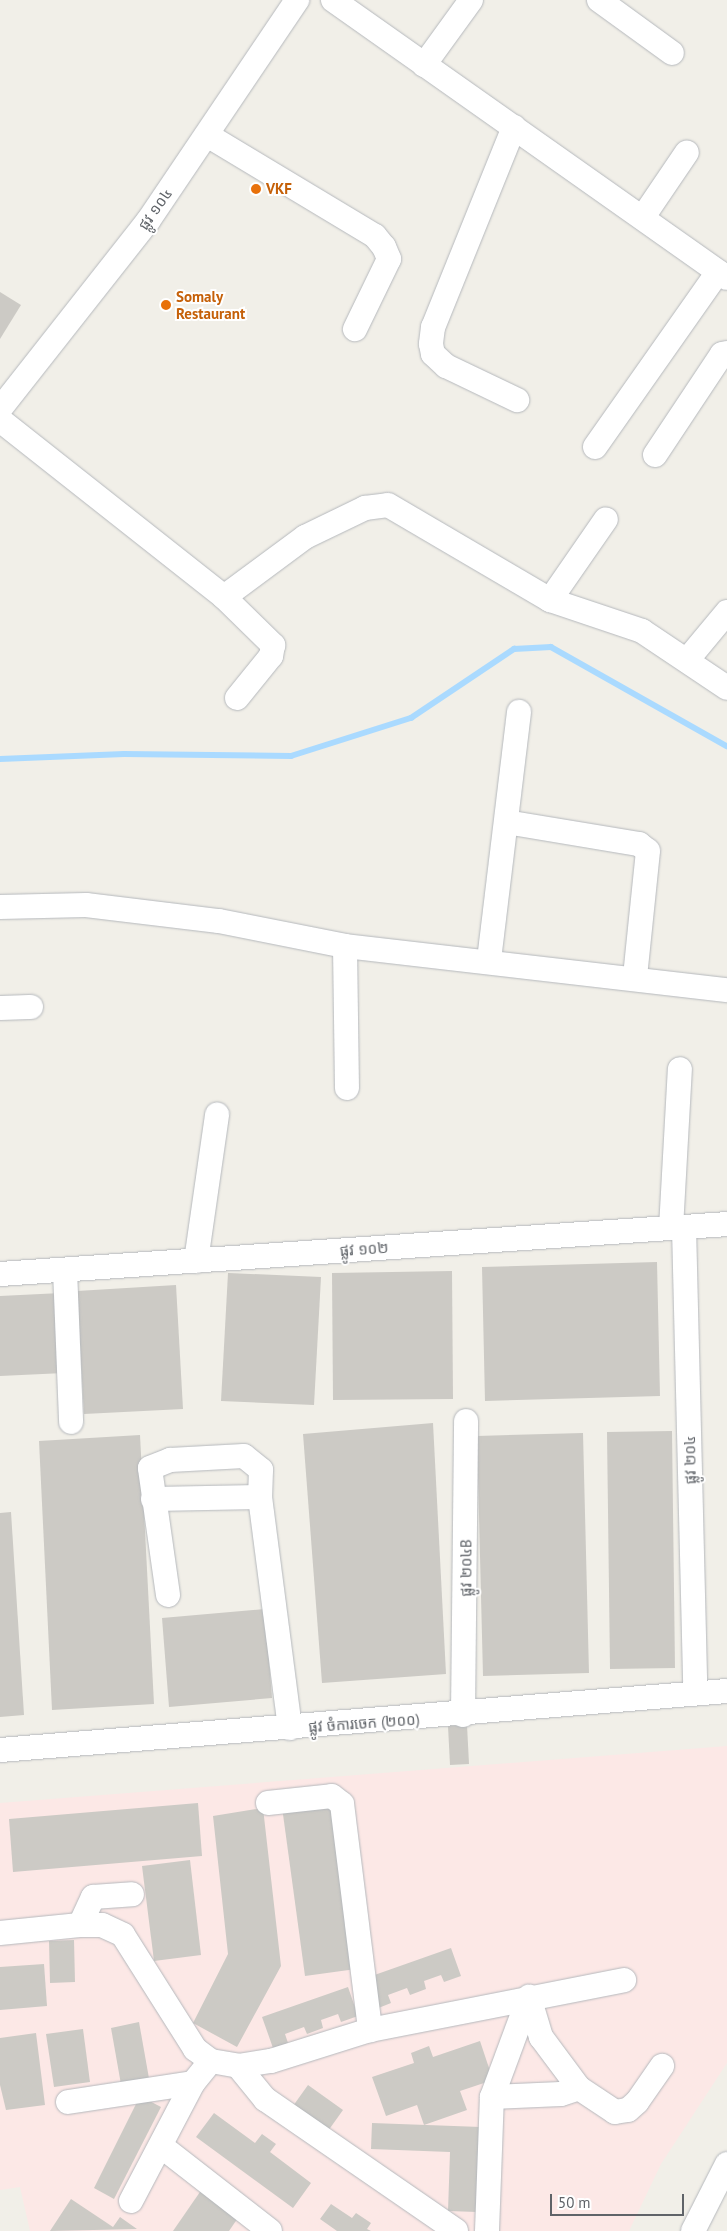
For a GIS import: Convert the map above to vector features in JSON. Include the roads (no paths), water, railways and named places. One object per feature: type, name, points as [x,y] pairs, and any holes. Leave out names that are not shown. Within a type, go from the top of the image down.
[{"type":"street","name":"ផ្លូវ ១០៤","points":[[0,409],[148,221],[297,0]]},
{"type":"street","points":[[333,0],[643,217],[722,275],[595,448]]},
{"type":"street","points":[[424,65],[471,0]]},
{"type":"street","points":[[599,0],[672,52]]},
{"type":"street","points":[[514,127],[433,327],[431,344],[433,354],[446,366],[517,400]]},
{"type":"street","points":[[207,135],[375,236],[384,247],[389,259],[355,329]]},
{"type":"street","points":[[643,217],[687,152]]},
{"type":"street","points":[[655,455],[722,354],[727,354]]},
{"type":"street","points":[[0,420],[224,597],[273,645],[271,656],[238,698]]},
{"type":"street","points":[[224,597],[305,536],[374,505],[388,505],[550,600],[619,620],[688,659],[727,688]]},
{"type":"street","points":[[550,600],[606,519]]},
{"type":"street","points":[[688,659],[727,612]]},
{"type":"street","points":[[489,960],[519,712]]},
{"type":"street","points":[[506,822],[639,844],[648,851],[635,977]]},
{"type":"street","points":[[0,908],[86,905],[219,920],[345,946],[489,960],[727,990]]},
{"type":"street","points":[[345,946],[347,1088]]},
{"type":"street","points":[[0,1008],[30,1007]]},
{"type":"street","name":"ផ្លូវ ២០៤","points":[[680,1069],[677,1228],[695,1693]]},
{"type":"street","points":[[196,1261],[217,1115]]},
{"type":"street","name":"ផ្លូវ ១០២","points":[[0,1274],[727,1224]]},
{"type":"street","points":[[65,1270],[71,1422]]},
{"type":"street","name":"ផ្លូវ ២០៤B","points":[[463,1715],[466,1421]]},
{"type":"street","points":[[168,1594],[150,1468],[157,1462],[244,1456],[261,1470],[260,1497],[290,1728]]},
{"type":"street","points":[[153,1499],[260,1497]]},
{"type":"street","name":"ផ្លូវ ចំការចេក (២០០)","points":[[0,1750],[463,1715],[727,1691]]},
{"type":"street","points":[[268,1803],[332,1796],[342,1804],[370,2030]]},
{"type":"street","points":[[80,1925],[93,1897],[132,1894]]},
{"type":"street","points":[[0,1933],[80,1925],[102,1925],[123,1935],[178,2025],[195,2049],[211,2061],[238,2066],[270,2061],[370,2030],[529,1997],[624,1980]]},
{"type":"street","points":[[529,1997],[541,2037],[578,2088],[615,2112],[628,2110],[662,2066]]},
{"type":"street","points":[[487,2231],[492,2097],[529,1997]]},
{"type":"street","points":[[131,2201],[162,2146],[193,2084],[211,2061]]},
{"type":"street","points":[[238,2066],[265,2099],[456,2231]]},
{"type":"street","points":[[68,2102],[193,2084]]},
{"type":"street","points":[[492,2097],[561,2094],[578,2088]]},
{"type":"street","points":[[162,2146],[270,2231]]},
{"type":"street","points":[[694,2231],[727,2164]]},
{"type":"waterway","points":[[0,759],[124,754],[291,756],[411,718],[514,649],[551,647],[727,746]]},
{"type":"place","name":"VKF","points":[[256,189]]},
{"type":"place","name":"Somaly Restaurant","points":[[166,305]]}]
